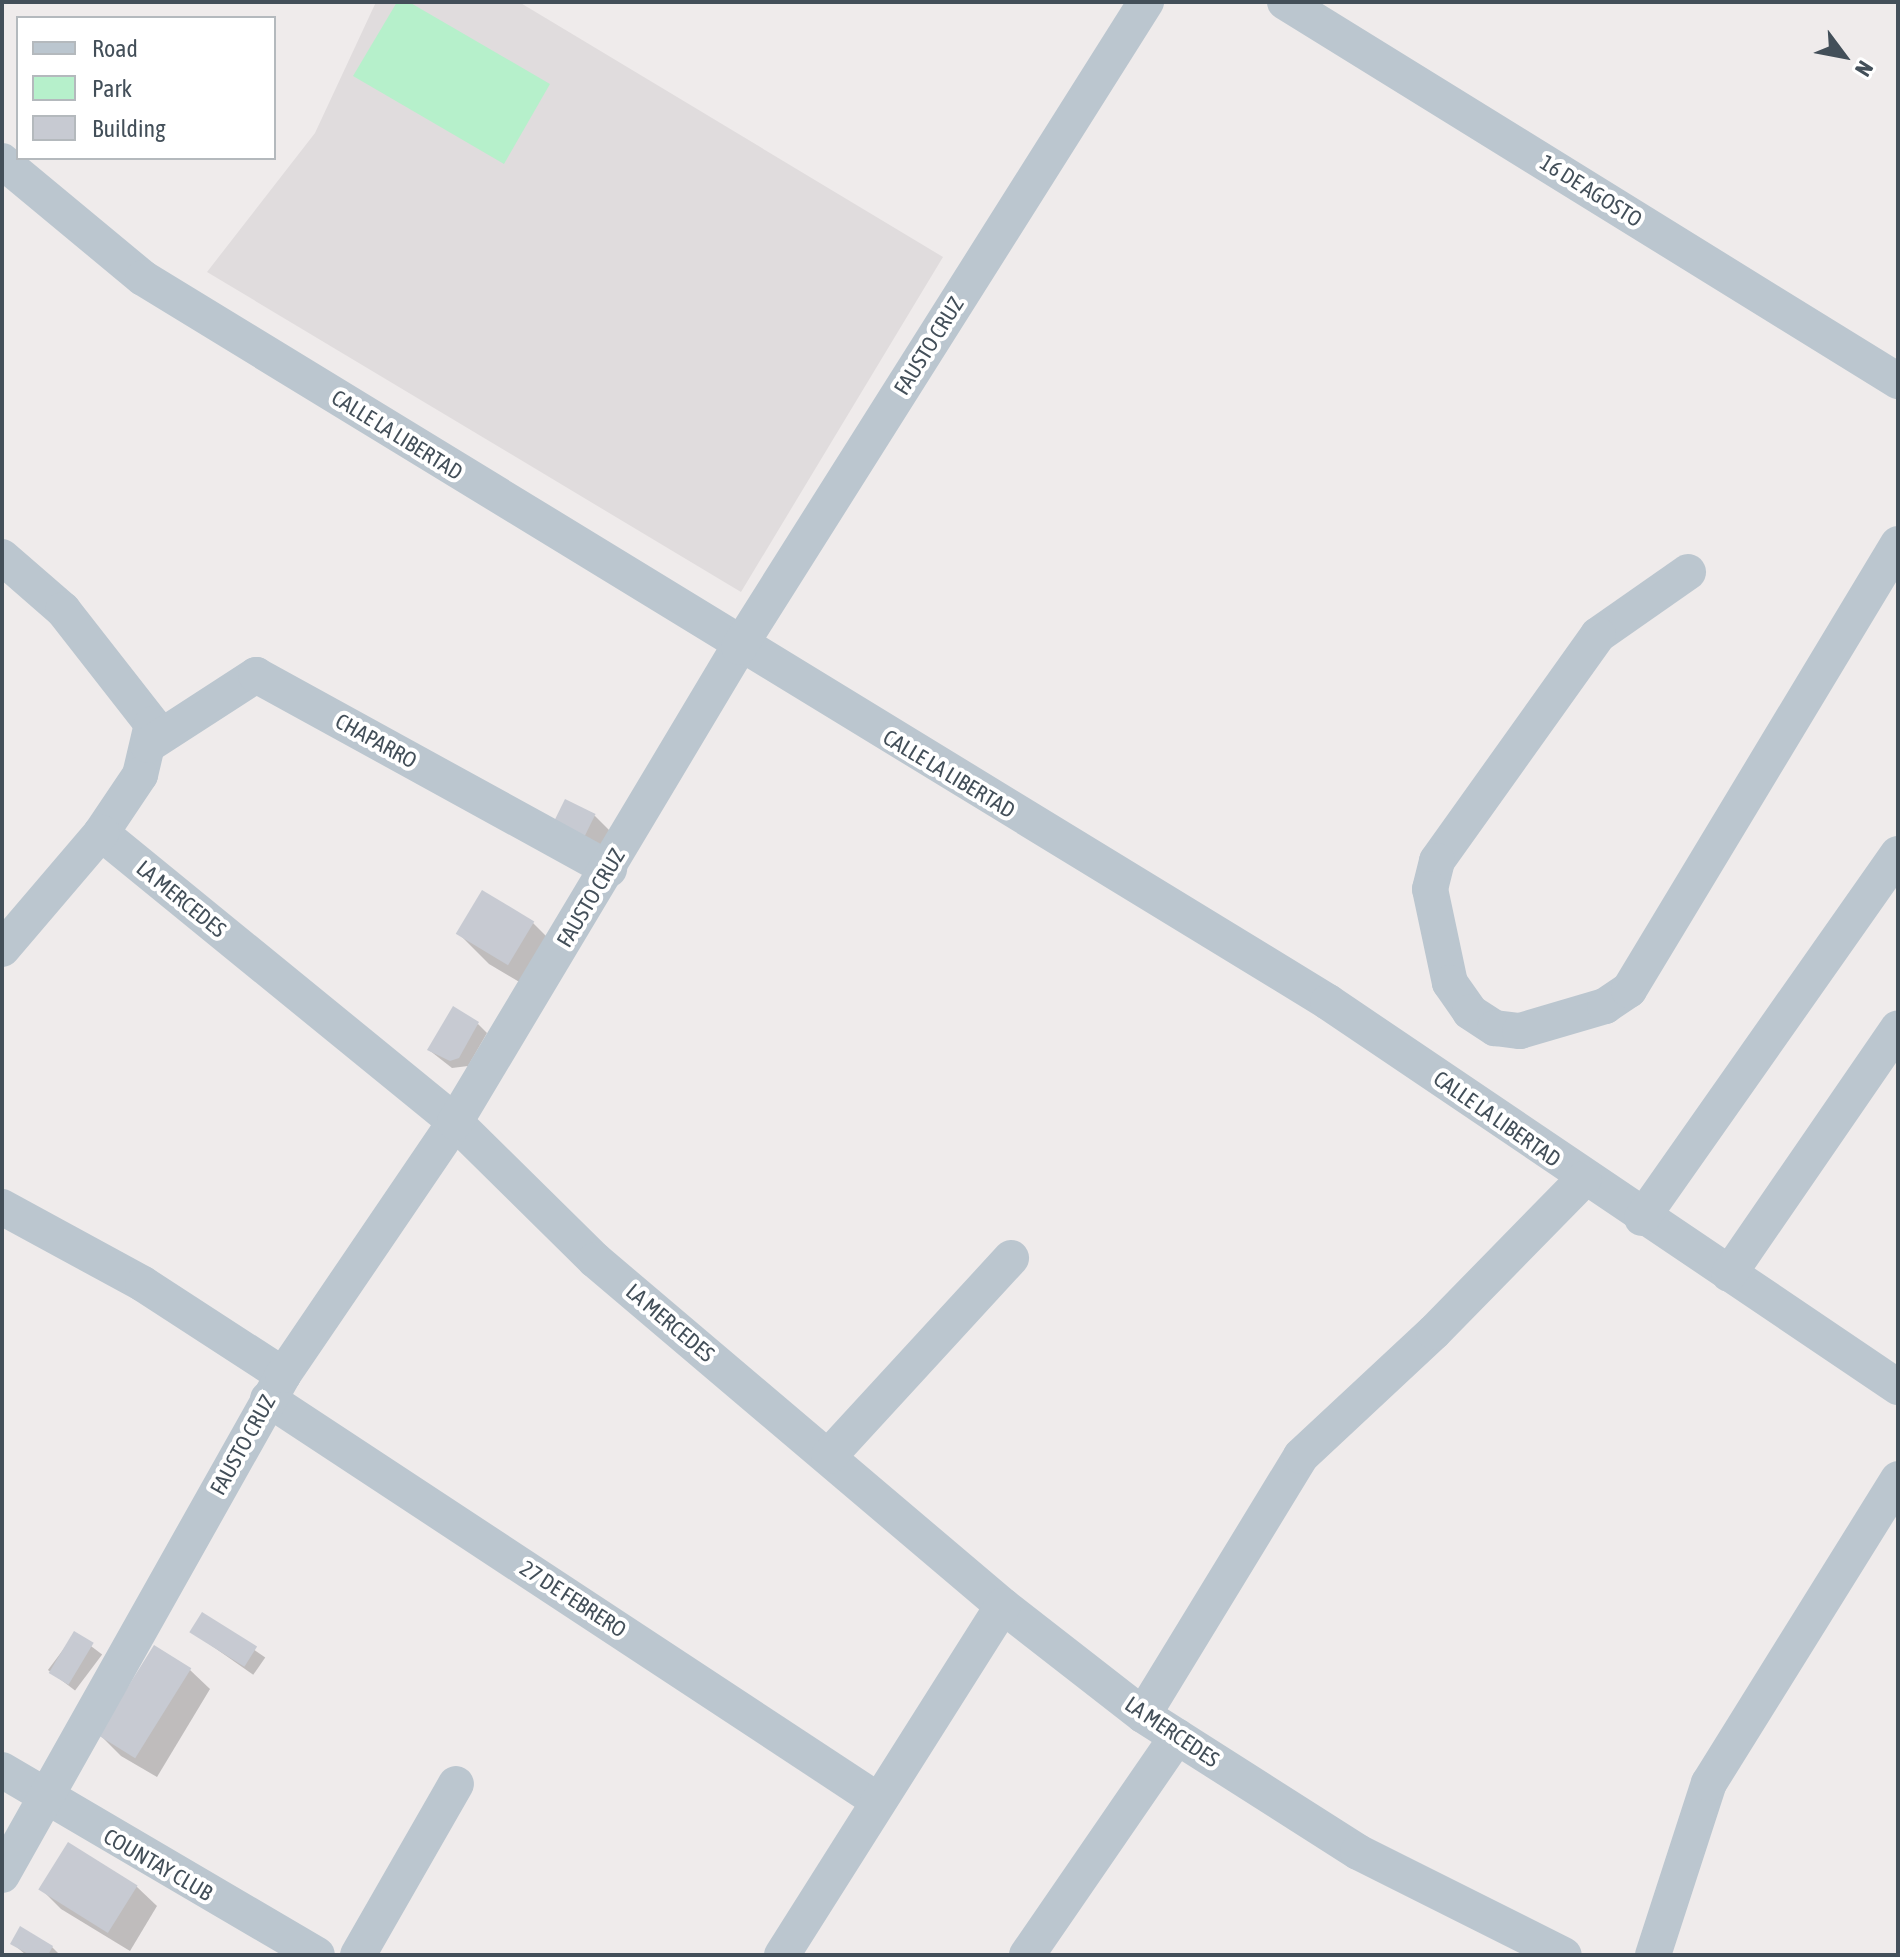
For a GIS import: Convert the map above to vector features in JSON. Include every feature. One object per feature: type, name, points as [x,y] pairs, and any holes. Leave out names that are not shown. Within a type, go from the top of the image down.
[{"type":"street","name":"FAUSTO CRUZ","points":[[2,1875],[47,1800],[276,1387],[455,1122],[739,647],[1146,2]]},
{"type":"street","name":"16 DE AGOSTO","points":[[1285,2],[1898,381]]},
{"type":"street","name":"CALLE LA LIBERTAD","points":[[2,161],[143,278],[739,647],[1328,1002],[1584,1179],[1898,1387]]},
{"type":"street","points":[[1688,572],[1598,635],[1437,861],[1430,889],[1450,983],[1470,1012],[1495,1028],[1520,1031],[1605,1006],[1629,990],[1898,544]]},
{"type":"street","points":[[2,557],[63,610],[152,724],[140,775],[101,833],[2,949]]},
{"type":"street","name":"CHAPARRO","points":[[148,745],[256,675],[609,869]]},
{"type":"street","name":"LA MERCEDES","points":[[101,833],[455,1122],[595,1260],[1003,1606],[1143,1715],[1358,1852],[1564,1955]]},
{"type":"street","points":[[1642,1218],[1898,854]]},
{"type":"street","points":[[1729,1274],[1898,1028]]},
{"type":"street","points":[[1143,1715],[1301,1456],[1434,1332],[1584,1179]]},
{"type":"street","name":"27 DE FEBRERO","points":[[2,1207],[143,1284],[276,1387],[877,1800]]},
{"type":"street","points":[[829,1456],[1011,1258]]},
{"type":"street","points":[[1653,1955],[1709,1783],[1898,1479]]},
{"type":"street","points":[[782,1955],[877,1800],[1003,1606]]},
{"type":"street","points":[[1027,1955],[1177,1737]]},
{"type":"street","name":"COUNTAY CLUB","points":[[2,1770],[47,1800],[317,1955]]},
{"type":"street","points":[[358,1955],[456,1784]]},
{"type":"shaded area","points":[[376,2],[519,2],[943,257],[741,592],[207,272],[315,133]]},
{"type":"green space","points":[[397,2],[409,2],[550,84],[504,164],[353,76]]},
{"type":"building","points":[[565,799],[596,814],[584,837],[554,822]]},
{"type":"building","points":[[482,890],[534,921],[508,965],[456,934]]},
{"type":"building","points":[[453,1006],[479,1022],[459,1058],[450,1061],[427,1050]]},
{"type":"building","points":[[202,1612],[257,1646],[244,1667],[189,1632]]},
{"type":"building","points":[[74,1631],[94,1643],[68,1685],[49,1673]]},
{"type":"building","points":[[154,1645],[191,1668],[135,1758],[98,1735]]},
{"type":"building","points":[[68,1842],[138,1885],[108,1933],[38,1889]]},
{"type":"building","points":[[20,1926],[53,1946],[48,1955],[30,1955],[10,1944]]}]
